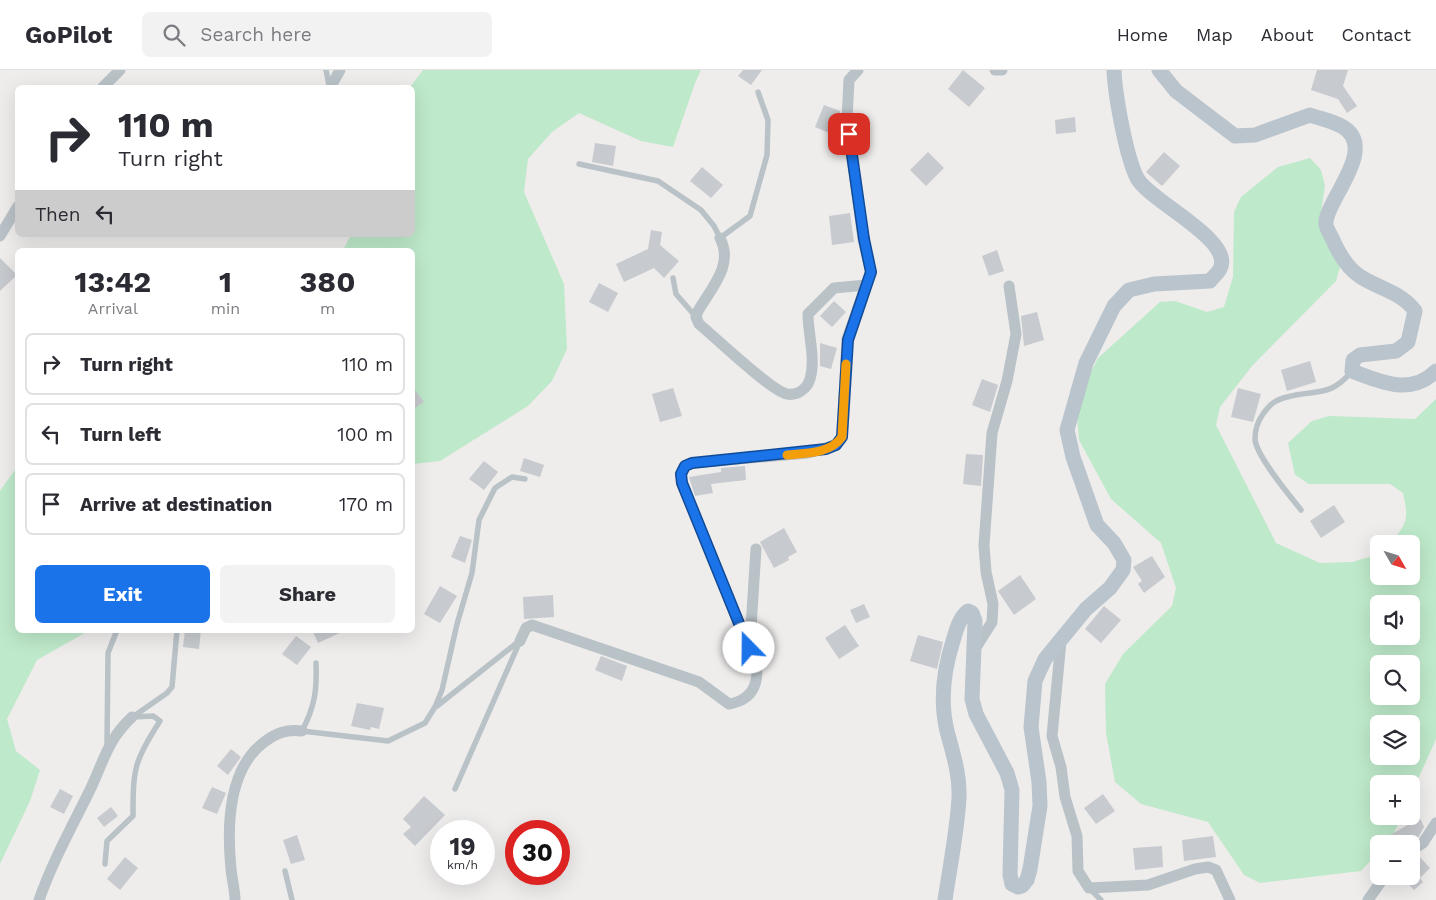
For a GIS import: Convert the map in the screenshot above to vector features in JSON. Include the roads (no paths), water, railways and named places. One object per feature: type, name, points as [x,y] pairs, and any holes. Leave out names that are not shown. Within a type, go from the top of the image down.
[{"type":"street","points":[[105,85],[120,70]]},
{"type":"street","points":[[332,85],[340,70]]},
{"type":"street","points":[[520,641],[526,628],[532,625],[700,682],[729,704],[740,702],[754,688],[758,674],[757,660],[749,648],[682,483],[681,474],[685,466],[692,463],[808,453],[836,445],[842,437],[848,340],[871,272],[852,164],[847,120],[851,75],[858,70]]},
{"type":"street","points":[[994,70],[1002,70]]},
{"type":"street","points":[[945,900],[959,797],[957,763],[947,730],[944,702],[947,661],[957,629],[964,615],[968,612],[972,614],[975,620],[975,649],[972,688],[976,714],[1008,773],[1012,790],[1010,875],[1012,884],[1018,887],[1022,886],[1027,880],[1040,806],[1038,774],[1031,727],[1035,681],[1045,660],[1060,641],[1086,609],[1110,588],[1123,570],[1124,560],[1114,543],[1097,525],[1073,456],[1067,430],[1086,363],[1114,306],[1129,290],[1154,284],[1210,281],[1220,269],[1222,261],[1210,237],[1148,192],[1137,179],[1115,88],[1114,70]]},
{"type":"street","points":[[1159,70],[1160,74],[1176,91],[1235,136],[1255,135],[1310,115],[1344,127],[1353,138],[1352,163],[1346,180],[1328,213],[1326,224],[1332,240],[1348,265],[1360,276],[1407,300],[1414,311],[1408,342],[1396,351],[1360,355],[1353,360],[1352,371],[1388,385],[1406,386],[1421,381],[1436,371]]},
{"type":"street","points":[[0,236],[15,211]]},
{"type":"street","points":[[720,238],[726,250],[724,266],[696,317],[699,324],[756,373],[785,394],[796,394],[804,389],[809,381],[812,368],[808,314],[834,288],[866,285]]},
{"type":"street","points":[[975,649],[992,622],[993,604],[986,572],[984,545],[992,433],[1007,381],[1016,334],[1009,286]]},
{"type":"street","points":[[749,648],[756,549]]},
{"type":"street","points":[[1060,641],[1052,736],[1061,767],[1064,791],[1077,836],[1078,871],[1089,888],[1148,885],[1195,869],[1208,867],[1216,870],[1230,900]]},
{"type":"street","points":[[40,900],[46,879],[88,793],[107,747],[121,727],[132,717]]},
{"type":"street","points":[[235,900],[230,841],[232,797],[246,763],[259,747],[275,735],[289,729],[302,731]]},
{"type":"street","points":[[1420,845],[1436,823]]},
{"type":"street","points":[[1368,900],[1379,885]]},
{"type":"lane","points":[[326,70],[329,85]]},
{"type":"lane","points":[[580,164],[658,181],[701,210],[714,226],[720,238],[750,216],[767,156],[768,120],[758,92]]},
{"type":"lane","points":[[673,278],[676,294],[696,317]]},
{"type":"lane","points":[[1302,510],[1276,481],[1255,441],[1258,421],[1270,403],[1288,397],[1324,392],[1342,384],[1352,371]]},
{"type":"lane","points":[[316,662],[317,687],[312,712],[302,731],[388,741],[425,723],[436,707],[442,690],[457,624],[472,572],[479,520],[494,488],[512,477],[525,479]]},
{"type":"lane","points":[[107,747],[108,653],[116,633]]},
{"type":"lane","points":[[132,717],[167,694],[172,687],[177,633]]},
{"type":"lane","points":[[436,707],[520,641]]},
{"type":"lane","points":[[455,789],[520,641]]},
{"type":"lane","points":[[105,864],[107,841],[133,816],[133,776],[140,751],[160,721],[153,716],[132,717]]},
{"type":"lane","points":[[285,872],[292,900]]},
{"type":"lane","points":[[1089,888],[1101,900]]}]
